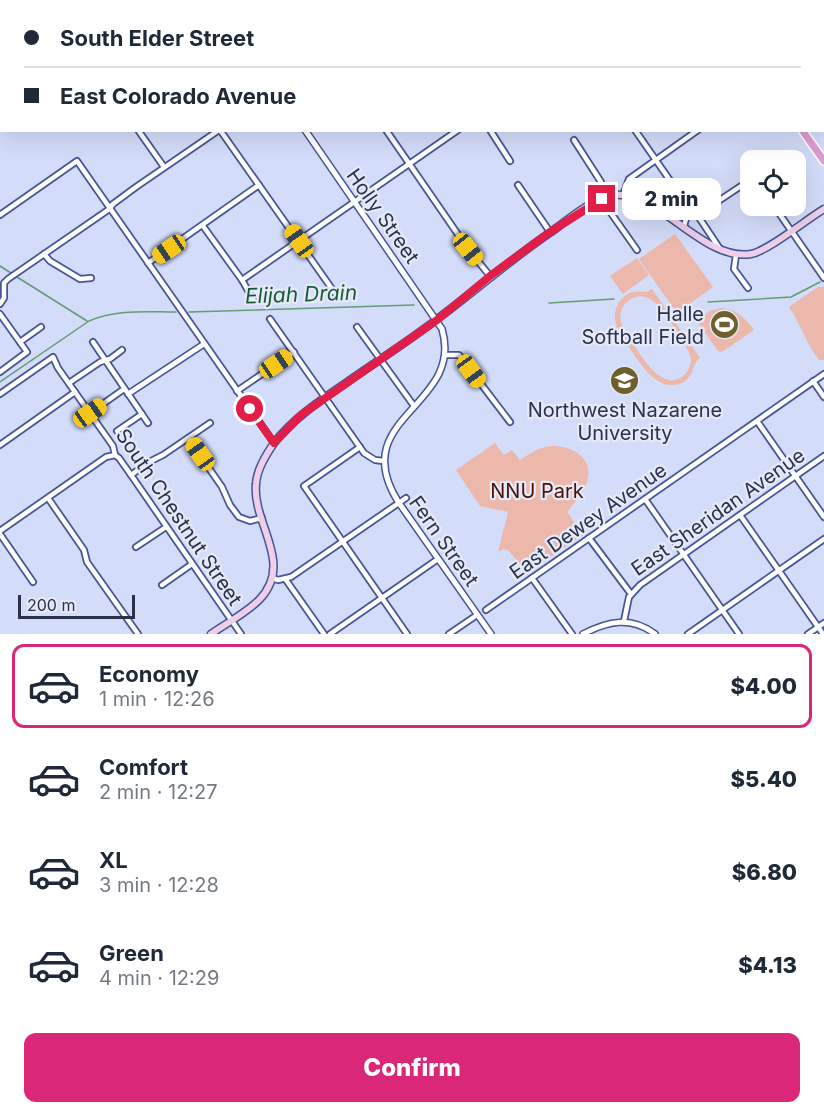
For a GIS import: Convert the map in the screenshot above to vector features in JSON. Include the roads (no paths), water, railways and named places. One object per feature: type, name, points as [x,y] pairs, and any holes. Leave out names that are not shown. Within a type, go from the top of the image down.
[{"type":"main road","points":[[803,132],[824,161]]},
{"type":"main road","points":[[211,634],[259,600],[272,578],[272,550],[255,492],[261,466],[274,443],[301,415],[437,320],[490,276],[550,232],[601,199],[612,195],[623,195],[638,200],[721,250],[736,255],[753,254],[765,249],[824,209]]},
{"type":"street","points":[[139,132],[164,167]]},
{"type":"street","points":[[0,304],[4,298],[4,284],[8,279],[110,208],[164,167],[217,132]]},
{"type":"street","points":[[221,132],[337,296]]},
{"type":"street","name":"Holly Street","points":[[306,132],[437,320],[445,340],[446,355]]},
{"type":"street","points":[[387,132],[468,249],[490,276]]},
{"type":"street","points":[[242,280],[455,132]]},
{"type":"street","points":[[491,132],[510,161]]},
{"type":"street","points":[[636,132],[687,205],[688,212],[684,226]]},
{"type":"street","points":[[623,195],[629,179],[695,132]]},
{"type":"street","points":[[574,140],[602,182],[596,194],[637,250]]},
{"type":"street","points":[[0,215],[77,161],[274,443]]},
{"type":"street","points":[[148,263],[259,185]]},
{"type":"street","points":[[518,185],[550,232]]},
{"type":"street","points":[[720,200],[740,187]]},
{"type":"street","points":[[698,216],[705,211]]},
{"type":"street","points":[[688,212],[698,216],[721,250]]},
{"type":"street","points":[[780,216],[824,278]]},
{"type":"street","points":[[203,226],[242,280],[254,301]]},
{"type":"street","points":[[44,254],[50,261],[80,279],[91,278]]},
{"type":"street","points":[[736,255],[734,269],[748,288]]},
{"type":"street","points":[[0,314],[27,352],[0,372]]},
{"type":"street","points":[[270,319],[368,456],[384,461],[394,429],[434,384],[446,355],[459,355],[510,422]]},
{"type":"street","points":[[20,342],[41,327]]},
{"type":"street","points":[[357,327],[414,406]]},
{"type":"street","points":[[93,342],[148,423]]},
{"type":"street","points":[[128,394],[204,344]]},
{"type":"street","points":[[69,383],[122,350]]},
{"type":"street","points":[[237,391],[294,352]]},
{"type":"street","name":"South Chestnut Street","points":[[0,394],[53,357],[113,446],[115,455],[241,634]]},
{"type":"street","name":"East Dewey Avenue","points":[[486,610],[824,374]]},
{"type":"street","points":[[813,381],[824,398]]},
{"type":"street","points":[[90,413],[124,389]]},
{"type":"street","points":[[0,445],[75,392]]},
{"type":"street","points":[[117,431],[142,414]]},
{"type":"street","points":[[757,421],[824,517]]},
{"type":"street","points":[[131,475],[210,423]]},
{"type":"street","points":[[188,438],[222,487],[230,505],[239,517],[250,521],[262,518]]},
{"type":"street","points":[[360,447],[304,486],[407,634]]},
{"type":"street","points":[[33,582],[0,532],[106,457],[115,455]]},
{"type":"street","name":"East Sheridan Avenue","points":[[624,621],[631,594],[640,585],[824,456]]},
{"type":"street","name":"Fern Street","points":[[384,461],[388,485],[399,503],[491,634]]},
{"type":"street","points":[[48,498],[84,550],[87,562],[138,634]]},
{"type":"street","points":[[272,578],[286,580],[406,498]]},
{"type":"street","points":[[645,499],[740,634]]},
{"type":"street","points":[[740,515],[823,634]]},
{"type":"street","points":[[136,547],[166,527]]},
{"type":"street","points":[[589,538],[631,594]]},
{"type":"street","points":[[688,634],[824,539]]},
{"type":"street","points":[[330,634],[438,559]]},
{"type":"street","points":[[162,585],[192,564]]},
{"type":"street","points":[[532,578],[572,634]]},
{"type":"street","points":[[286,580],[324,634]]},
{"type":"street","points":[[449,634],[477,615]]},
{"type":"street","points":[[583,634],[607,623],[624,621],[642,626],[655,634]]},
{"type":"street","points":[[808,634],[824,622]]},
{"type":"waterway","points":[[0,266],[11,273]]},
{"type":"waterway","points":[[17,277],[87,321]]},
{"type":"waterway","name":"Elijah Drain","points":[[708,302],[791,297],[820,282]]},
{"type":"waterway","name":"Elijah Drain","points":[[549,303],[614,299]]},
{"type":"waterway","name":"Elijah Drain","points":[[189,312],[414,305]]},
{"type":"waterway","name":"Elijah Drain","points":[[0,382],[89,321],[121,313],[176,312]]},
{"type":"place","name":"Halle Softball Field","points":[[725,325]]},
{"type":"place","name":"Northwest Nazarene University","points":[[625,380]]},
{"type":"park label","name":"NNU Park","points":[[537,491]]}]
